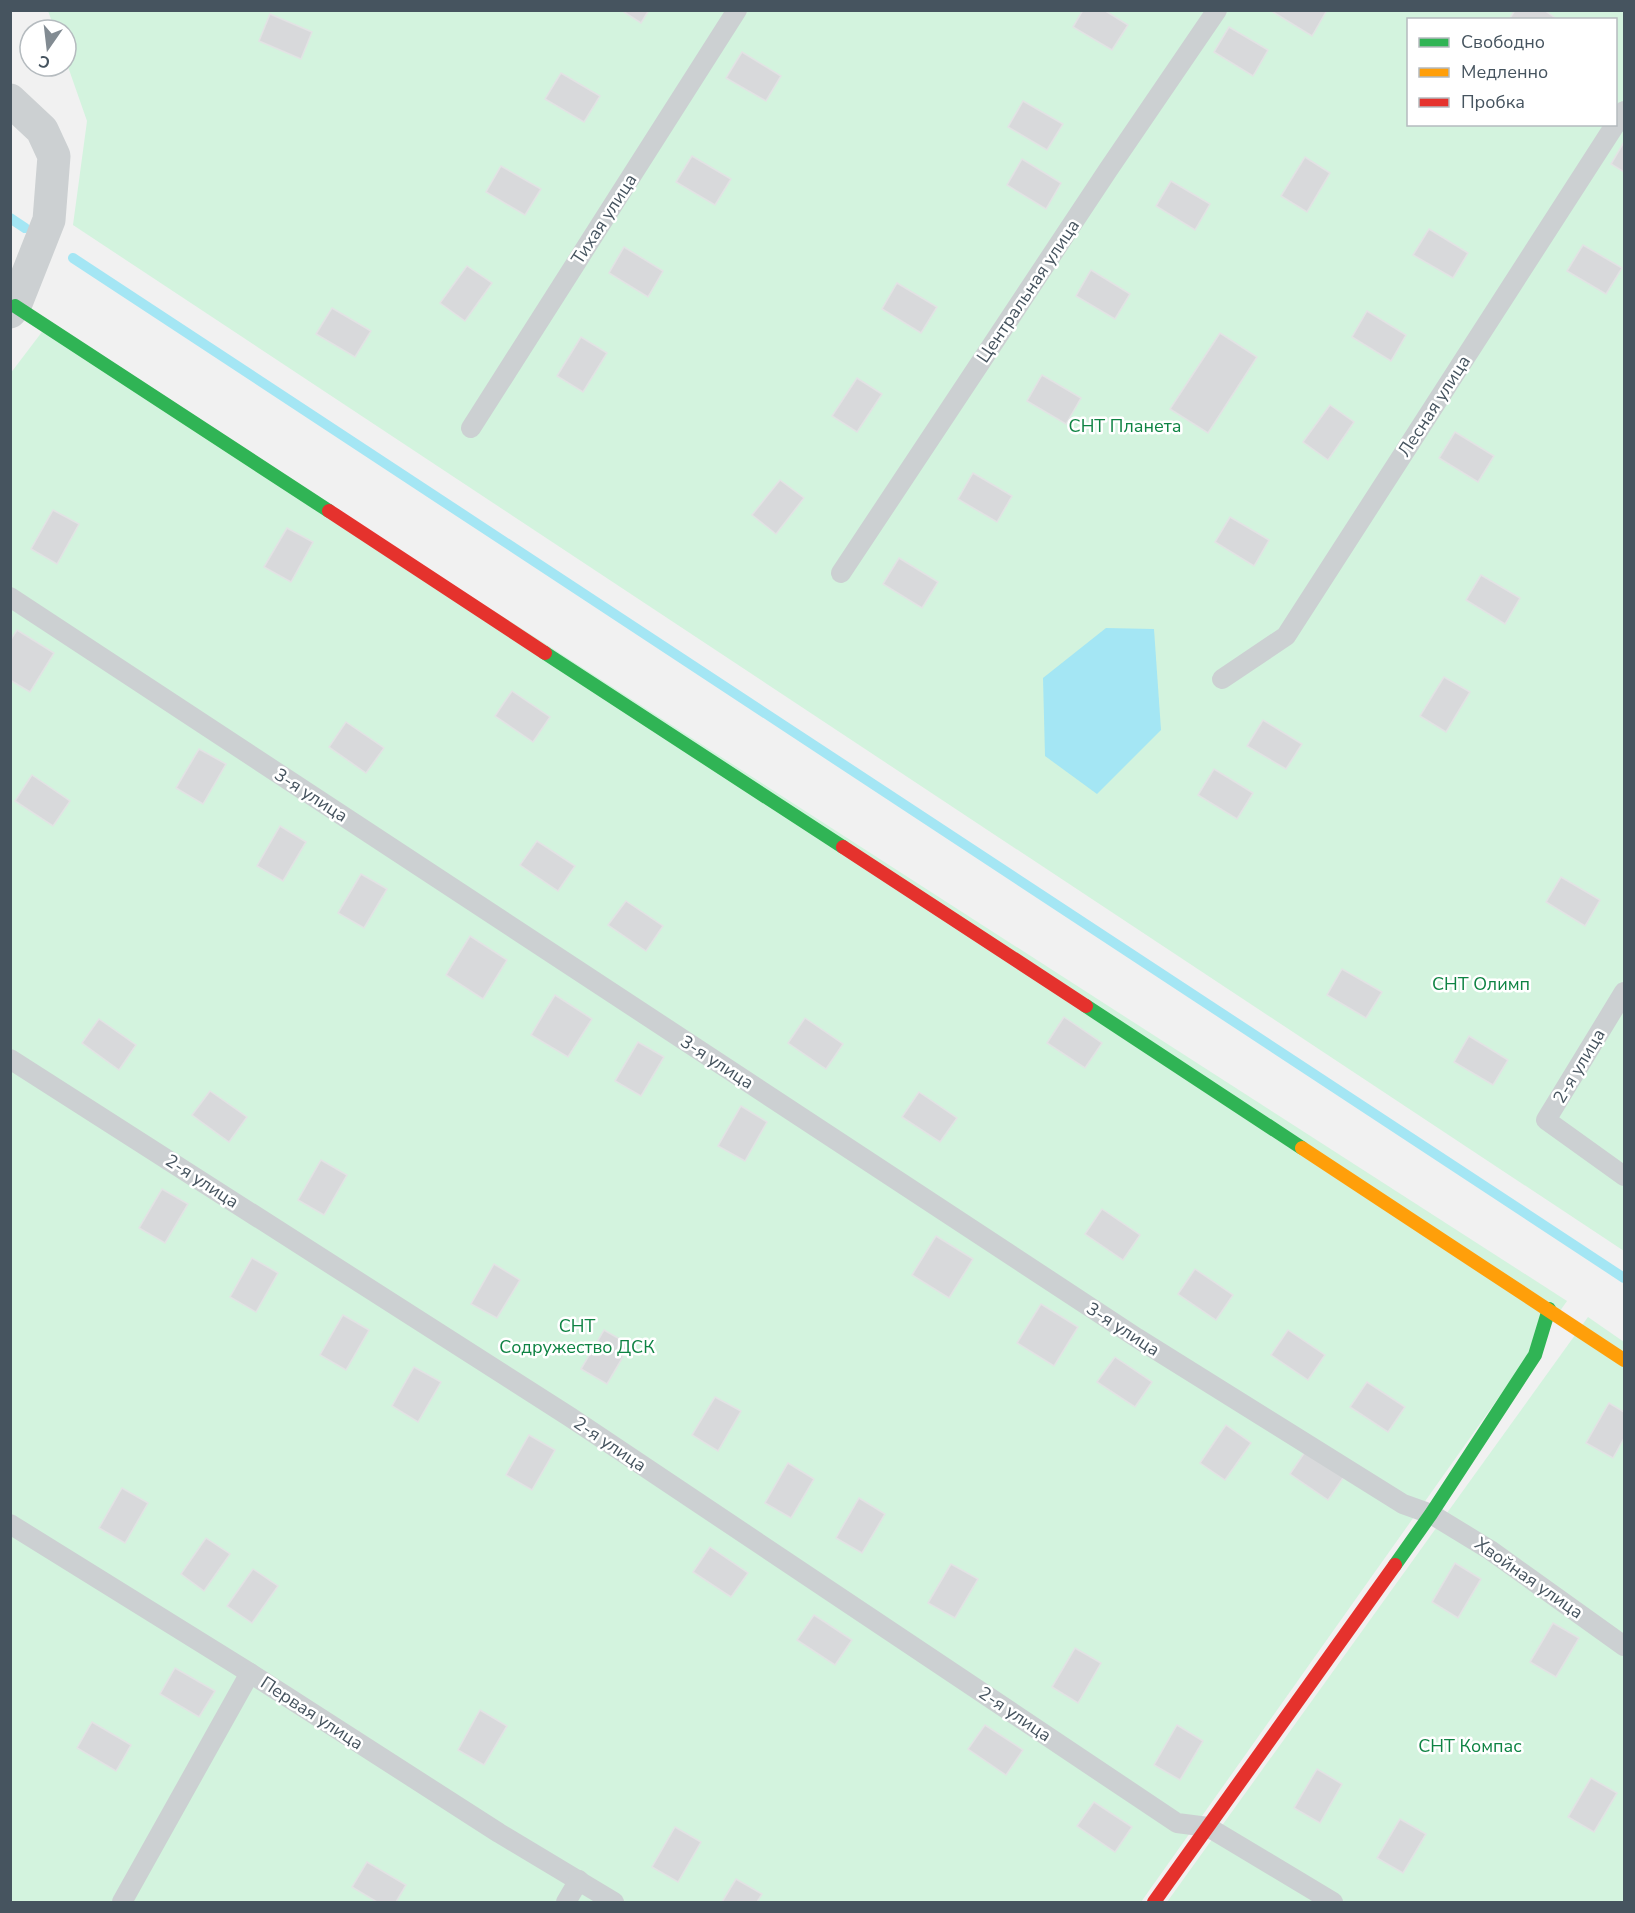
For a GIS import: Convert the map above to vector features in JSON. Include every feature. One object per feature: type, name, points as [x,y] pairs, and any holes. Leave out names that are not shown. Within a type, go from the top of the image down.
[{"type":"street","points":[[10,100],[42,130],[54,156],[49,220],[13,309],[1624,1360]]},
{"type":"street","points":[[1154,1902],[1431,1514],[1535,1355],[1549,1309]]},
{"type":"lane","name":"Тихая улица","points":[[471,428],[738,10]]},
{"type":"lane","name":"Центральная улица","points":[[841,573],[1217,10]]},
{"type":"lane","name":"Лесная улица","points":[[1222,679],[1286,636],[1614,126]]},
{"type":"lane","name":"3-я улица","points":[[10,597],[1137,1338],[1402,1503],[1431,1514]]},
{"type":"lane","name":"2-я улица","points":[[1624,992],[1546,1120],[1624,1176]]},
{"type":"lane","name":"2-я улица","points":[[10,1059],[570,1417],[1177,1823],[1208,1827]]},
{"type":"lane","name":"Хвойная улица","points":[[1431,1514],[1490,1550],[1624,1646]]},
{"type":"lane","name":"Первая улица","points":[[10,1524],[250,1673],[489,1827],[614,1902]]},
{"type":"lane","points":[[122,1902],[250,1673]]},
{"type":"lane","points":[[1208,1827],[1333,1902]]},
{"type":"lane","points":[[566,1902],[579,1880]]},
{"type":"green space","name":"СНТ Планета","points":[[48,11],[1624,11],[1624,1251],[73,225],[87,121],[72,78],[78,78],[78,18],[51,18]]},
{"type":"green space","name":"СНТ Содружество ДСК","points":[[48,324],[1567,1301],[1141,1902],[11,1902],[10,374]]},
{"type":"green space","name":"СНТ Компас","points":[[1588,1317],[1624,1342],[1624,1902],[1167,1902]]},
{"type":"water","points":[[1106,628],[1154,629],[1161,730],[1097,794],[1045,756],[1043,678]]},
{"type":"building","points":[[621,10],[649,10],[641,23]]},
{"type":"building","points":[[1083,10],[1104,10],[1128,25],[1112,50],[1073,27]]},
{"type":"building","points":[[1274,10],[1327,10],[1312,36],[1273,12]]},
{"type":"building","points":[[1515,10],[1544,10],[1555,18],[1510,18]]},
{"type":"building","points":[[270,14],[312,32],[301,59],[259,41]]},
{"type":"building","points":[[1229,27],[1268,50],[1253,76],[1214,52]]},
{"type":"building","points":[[742,52],[781,76],[766,101],[726,78]]},
{"type":"building","points":[[561,73],[600,96],[584,122],[545,99]]},
{"type":"building","points":[[1023,101],[1063,124],[1047,150],[1008,127]]},
{"type":"building","points":[[1624,142],[1624,172],[1611,164]]},
{"type":"building","points":[[692,156],[731,179],[715,205],[676,182]]},
{"type":"building","points":[[1305,157],[1330,173],[1307,212],[1281,196]]},
{"type":"building","points":[[1022,159],[1061,183],[1046,209],[1007,185]]},
{"type":"building","points":[[501,166],[541,189],[525,215],[486,192]]},
{"type":"building","points":[[1171,181],[1210,204],[1195,230],[1156,206]]},
{"type":"building","points":[[1429,229],[1468,253],[1453,278],[1413,255]]},
{"type":"building","points":[[1583,245],[1622,268],[1606,294],[1567,271]]},
{"type":"building","points":[[624,247],[663,271],[648,297],[609,273]]},
{"type":"building","points":[[467,266],[492,283],[465,321],[440,303]]},
{"type":"building","points":[[1091,270],[1130,294],[1115,319],[1076,296]]},
{"type":"building","points":[[897,283],[937,307],[921,333],[882,309]]},
{"type":"building","points":[[332,308],[371,331],[355,357],[316,334]]},
{"type":"building","points":[[1367,311],[1406,335],[1391,361],[1352,337]]},
{"type":"building","points":[[1220,333],[1257,357],[1208,433],[1170,409]]},
{"type":"building","points":[[581,337],[607,353],[583,392],[557,376]]},
{"type":"building","points":[[1042,375],[1081,398],[1066,424],[1027,401]]},
{"type":"building","points":[[857,378],[882,394],[857,432],[832,416]]},
{"type":"building","points":[[1330,405],[1354,422],[1328,460],[1303,442]]},
{"type":"building","points":[[1455,432],[1494,456],[1478,482],[1439,458]]},
{"type":"building","points":[[973,473],[1012,496],[997,522],[958,499]]},
{"type":"building","points":[[780,480],[804,498],[776,534],[752,515]]},
{"type":"building","points":[[53,510],[79,524],[57,564],[31,549]]},
{"type":"building","points":[[1230,517],[1269,540],[1254,566],[1215,542]]},
{"type":"building","points":[[287,528],[313,542],[291,582],[264,567]]},
{"type":"building","points":[[899,558],[938,582],[922,608],[883,584]]},
{"type":"building","points":[[1481,575],[1520,598],[1505,624],[1466,600]]},
{"type":"building","points":[[17,630],[54,653],[30,692],[10,680],[10,641]]},
{"type":"building","points":[[1444,677],[1470,692],[1446,732],[1420,716]]},
{"type":"building","points":[[512,691],[550,717],[533,742],[495,716]]},
{"type":"building","points":[[1263,720],[1302,744],[1286,769],[1247,746]]},
{"type":"building","points":[[346,722],[384,748],[366,773],[329,747]]},
{"type":"building","points":[[199,749],[226,764],[203,804],[176,788]]},
{"type":"building","points":[[1214,769],[1253,793],[1237,819],[1198,795]]},
{"type":"building","points":[[32,775],[70,801],[53,826],[15,801]]},
{"type":"building","points":[[280,826],[306,842],[283,881],[257,866]]},
{"type":"building","points":[[537,841],[575,866],[558,891],[520,865]]},
{"type":"building","points":[[361,874],[387,889],[364,928],[338,913]]},
{"type":"building","points":[[1561,877],[1600,900],[1585,926],[1546,902]]},
{"type":"building","points":[[626,901],[663,926],[646,951],[608,925]]},
{"type":"building","points":[[470,936],[507,960],[483,999],[446,975]]},
{"type":"building","points":[[1342,969],[1382,992],[1366,1018],[1327,995]]},
{"type":"building","points":[[555,995],[592,1019],[568,1057],[531,1035]]},
{"type":"building","points":[[1064,1017],[1102,1043],[1085,1068],[1047,1043]]},
{"type":"building","points":[[805,1018],[843,1044],[826,1069],[788,1043]]},
{"type":"building","points":[[99,1019],[136,1045],[119,1070],[82,1043]]},
{"type":"building","points":[[1469,1036],[1508,1060],[1493,1085],[1454,1062]]},
{"type":"building","points":[[638,1042],[664,1057],[641,1096],[615,1081]]},
{"type":"building","points":[[210,1091],[247,1117],[229,1142],[192,1115]]},
{"type":"building","points":[[919,1092],[957,1118],[940,1142],[902,1117]]},
{"type":"building","points":[[741,1106],[767,1122],[745,1161],[718,1146]]},
{"type":"building","points":[[321,1160],[347,1175],[324,1215],[298,1200]]},
{"type":"building","points":[[162,1189],[188,1204],[165,1243],[139,1228]]},
{"type":"building","points":[[1102,1209],[1140,1235],[1123,1260],[1085,1234]]},
{"type":"building","points":[[936,1236],[973,1259],[949,1298],[912,1275]]},
{"type":"building","points":[[252,1258],[278,1273],[256,1312],[230,1297]]},
{"type":"building","points":[[494,1264],[520,1280],[497,1318],[471,1304]]},
{"type":"building","points":[[1195,1269],[1233,1295],[1216,1320],[1178,1294]]},
{"type":"building","points":[[1041,1304],[1078,1327],[1054,1366],[1017,1343]]},
{"type":"building","points":[[343,1315],[369,1330],[346,1370],[320,1355]]},
{"type":"building","points":[[604,1330],[630,1345],[607,1384],[581,1369]]},
{"type":"building","points":[[1288,1330],[1325,1355],[1308,1380],[1271,1355]]},
{"type":"building","points":[[1115,1357],[1152,1382],[1135,1407],[1097,1382]]},
{"type":"building","points":[[414,1367],[441,1382],[418,1422],[392,1406]]},
{"type":"building","points":[[1367,1382],[1405,1407],[1388,1432],[1350,1407]]},
{"type":"building","points":[[715,1397],[741,1411],[718,1451],[692,1435]]},
{"type":"building","points":[[1609,1403],[1624,1412],[1624,1438],[1613,1458],[1586,1443]]},
{"type":"building","points":[[1226,1425],[1251,1443],[1225,1480],[1200,1463]]},
{"type":"building","points":[[529,1435],[555,1450],[532,1490],[506,1475]]},
{"type":"building","points":[[1307,1449],[1345,1475],[1328,1500],[1290,1474]]},
{"type":"building","points":[[788,1463],[814,1479],[791,1518],[765,1503]]},
{"type":"building","points":[[122,1488],[148,1503],[125,1543],[99,1528]]},
{"type":"building","points":[[859,1498],[885,1514],[862,1553],[836,1538]]},
{"type":"building","points":[[206,1538],[230,1554],[204,1591],[181,1574]]},
{"type":"building","points":[[710,1547],[748,1573],[731,1597],[693,1572]]},
{"type":"building","points":[[1455,1563],[1481,1579],[1458,1618],[1432,1602]]},
{"type":"building","points":[[951,1564],[978,1579],[955,1618],[928,1603]]},
{"type":"building","points":[[253,1569],[278,1586],[252,1623],[227,1606]]},
{"type":"building","points":[[814,1615],[852,1640],[835,1665],[797,1640]]},
{"type":"building","points":[[1553,1623],[1579,1638],[1556,1677],[1530,1662]]},
{"type":"building","points":[[1075,1648],[1101,1663],[1078,1703],[1052,1687]]},
{"type":"building","points":[[175,1668],[215,1691],[199,1717],[160,1694]]},
{"type":"building","points":[[480,1710],[507,1726],[484,1765],[458,1750]]},
{"type":"building","points":[[92,1722],[131,1745],[116,1771],[77,1748]]},
{"type":"building","points":[[985,1725],[1023,1750],[1006,1775],[968,1749]]},
{"type":"building","points":[[1177,1725],[1203,1741],[1180,1780],[1154,1765]]},
{"type":"building","points":[[1317,1769],[1342,1784],[1320,1823],[1294,1808]]},
{"type":"building","points":[[1591,1778],[1617,1793],[1594,1832],[1568,1817]]},
{"type":"building","points":[[1094,1802],[1132,1827],[1115,1852],[1077,1826]]},
{"type":"building","points":[[1400,1819],[1426,1834],[1403,1873],[1377,1858]]},
{"type":"building","points":[[675,1827],[701,1842],[678,1882],[652,1867]]},
{"type":"building","points":[[367,1862],[406,1885],[396,1902],[377,1902],[352,1887]]},
{"type":"building","points":[[736,1879],[762,1894],[757,1902],[722,1902]]},
{"type":"waterway","points":[[10,218],[25,228]]},
{"type":"waterway","points":[[73,258],[1624,1278]]},
{"type":"traffic: fast","points":[[15,306],[329,511]]},
{"type":"traffic: fast","points":[[545,653],[843,847]]},
{"type":"traffic: fast","points":[[1086,1006],[1302,1148]]},
{"type":"traffic: fast","points":[[1395,1565],[1535,1355],[1549,1309]]},
{"type":"traffic: slow","points":[[1302,1148],[1624,1360]]},
{"type":"traffic: jam","points":[[329,511],[545,653]]},
{"type":"traffic: jam","points":[[843,847],[1086,1006]]},
{"type":"traffic: jam","points":[[1154,1902],[1395,1565]]},
{"type":"park label","name":"СНТ Олимп","points":[[1481,984]]}]
